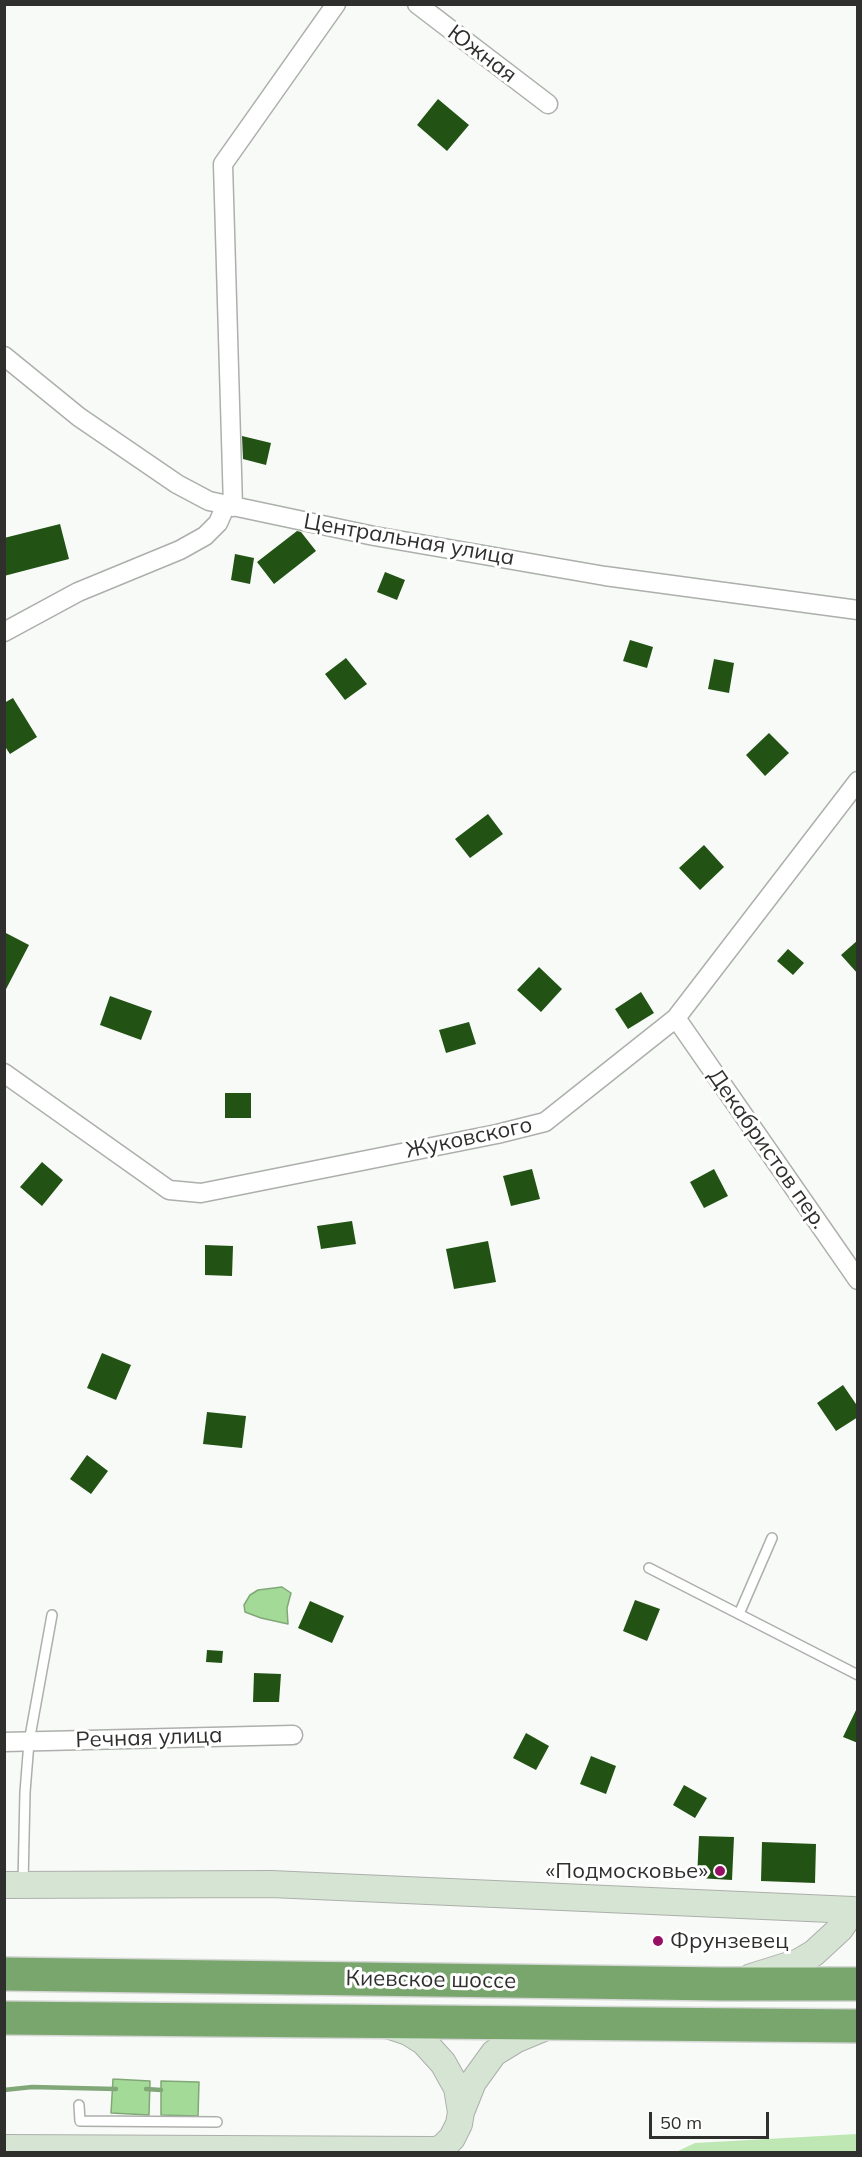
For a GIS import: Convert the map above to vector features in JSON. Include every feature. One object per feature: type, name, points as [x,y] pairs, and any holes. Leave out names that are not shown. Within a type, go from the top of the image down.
[{"type":"highway","name":"Киевское шоссе","points":[[4,1974],[858,1984]]},
{"type":"highway","name":"Киевское шоссе","points":[[4,2018],[858,2026]]},
{"type":"street","points":[[4,632],[78,592],[180,550],[205,536],[218,523],[229,506],[223,164],[336,4]]},
{"type":"street","name":"Южная","points":[[417,4],[548,104]]},
{"type":"street","name":"Центральная улица","points":[[4,356],[79,417],[177,484],[209,501],[374,536],[605,576],[858,610]]},
{"type":"street","name":"Жуковского","points":[[4,1073],[169,1190],[201,1193],[497,1134],[544,1122],[676,1018],[858,781]]},
{"type":"street","name":"Декабристов пер.","points":[[676,1018],[858,1280]]},
{"type":"street","name":"Речная улица","points":[[4,1742],[293,1735]]},
{"type":"street","points":[[14,1885],[271,1884],[856,1909]]},
{"type":"street","points":[[818,1909],[827,1913],[831,1918],[834,1930],[830,1940]]},
{"type":"street","points":[[722,1984],[799,1962],[830,1940],[856,1909]]},
{"type":"street","points":[[374,2021],[408,2032],[430,2048],[452,2076],[457,2088],[461,2112]]},
{"type":"street","points":[[4,2148],[77,2141],[426,2151],[442,2148],[448,2143],[459,2124],[461,2112],[473,2082],[494,2053],[517,2039],[554,2023]]},
{"type":"lane","points":[[739,1614],[772,1538]]},
{"type":"lane","points":[[649,1568],[858,1675]]},
{"type":"lane","points":[[14,1885],[26,1792],[29,1742],[52,1615]]},
{"type":"lane","points":[[77,2141],[80,2121],[79,2105]]},
{"type":"lane","points":[[80,2121],[217,2122]]},
{"type":"shaded area","points":[[282,1587],[291,1593],[287,1608],[288,1624],[245,1612],[244,1605],[250,1595],[258,1590]]},
{"type":"shaded area","points":[[113,2079],[150,2081],[149,2115],[111,2113]]},
{"type":"shaded area","points":[[161,2081],[199,2082],[198,2116],[161,2115]]},
{"type":"shaded area","points":[[857,2134],[857,2152],[676,2152],[695,2143]]},
{"type":"building","points":[[438,99],[469,125],[447,151],[417,125]]},
{"type":"building","points":[[242,436],[271,443],[266,465],[243,459]]},
{"type":"building","points":[[60,524],[69,559],[4,576],[4,538]]},
{"type":"building","points":[[297,531],[301,532],[316,551],[274,584],[257,562]]},
{"type":"building","points":[[235,554],[254,558],[250,584],[231,580]]},
{"type":"building","points":[[385,572],[405,580],[397,600],[377,592]]},
{"type":"building","points":[[630,640],[653,647],[647,668],[623,661]]},
{"type":"building","points":[[346,658],[367,684],[345,700],[325,674]]},
{"type":"building","points":[[714,659],[734,663],[729,693],[708,689]]},
{"type":"building","points":[[13,698],[37,737],[10,754],[4,745],[4,703]]},
{"type":"building","points":[[769,733],[789,753],[765,776],[746,755]]},
{"type":"building","points":[[488,814],[503,834],[470,858],[455,839]]},
{"type":"building","points":[[704,845],[724,867],[700,890],[679,868]]},
{"type":"building","points":[[4,932],[29,945],[4,993]]},
{"type":"building","points":[[858,940],[858,974],[841,955]]},
{"type":"building","points":[[788,949],[804,963],[793,975],[777,961]]},
{"type":"building","points":[[539,967],[562,989],[541,1012],[517,990]]},
{"type":"building","points":[[641,992],[654,1013],[628,1029],[615,1009]]},
{"type":"building","points":[[110,996],[152,1011],[141,1040],[100,1025]]},
{"type":"building","points":[[469,1022],[476,1044],[446,1053],[439,1030]]},
{"type":"building","points":[[225,1093],[251,1093],[251,1118],[225,1118]]},
{"type":"building","points":[[42,1162],[63,1180],[42,1206],[20,1187]]},
{"type":"building","points":[[532,1169],[540,1199],[511,1206],[503,1176]]},
{"type":"building","points":[[714,1169],[728,1196],[704,1208],[690,1182]]},
{"type":"building","points":[[352,1221],[356,1244],[321,1249],[317,1226]]},
{"type":"building","points":[[488,1241],[496,1282],[454,1289],[446,1249]]},
{"type":"building","points":[[205,1245],[233,1246],[232,1276],[205,1275]]},
{"type":"building","points":[[102,1353],[131,1365],[116,1400],[87,1388]]},
{"type":"building","points":[[843,1385],[858,1407],[858,1417],[836,1431],[817,1403]]},
{"type":"building","points":[[207,1412],[246,1416],[242,1448],[203,1444]]},
{"type":"building","points":[[87,1455],[108,1471],[91,1494],[70,1479]]},
{"type":"building","points":[[635,1600],[660,1609],[647,1641],[623,1631]]},
{"type":"building","points":[[310,1601],[344,1616],[332,1643],[298,1628]]},
{"type":"building","points":[[207,1650],[223,1651],[222,1663],[206,1662]]},
{"type":"building","points":[[254,1673],[281,1674],[279,1702],[253,1702]]},
{"type":"building","points":[[858,1706],[858,1743],[843,1737]]},
{"type":"building","points":[[526,1733],[549,1746],[536,1770],[513,1758]]},
{"type":"building","points":[[591,1756],[616,1766],[606,1794],[580,1784]]},
{"type":"building","points":[[684,1785],[707,1798],[695,1818],[673,1805]]},
{"type":"building","points":[[699,1836],[734,1837],[732,1880],[697,1878]]},
{"type":"building","points":[[762,1842],[816,1844],[815,1883],[761,1881]]},
{"type":"waterway","points":[[4,2090],[32,2087],[116,2089]]},
{"type":"waterway","points":[[146,2089],[161,2090]]},
{"type":"place","name":"«Подмосковье»","points":[[720,1871]]},
{"type":"place","name":"Фрунзевец","points":[[658,1941]]}]
